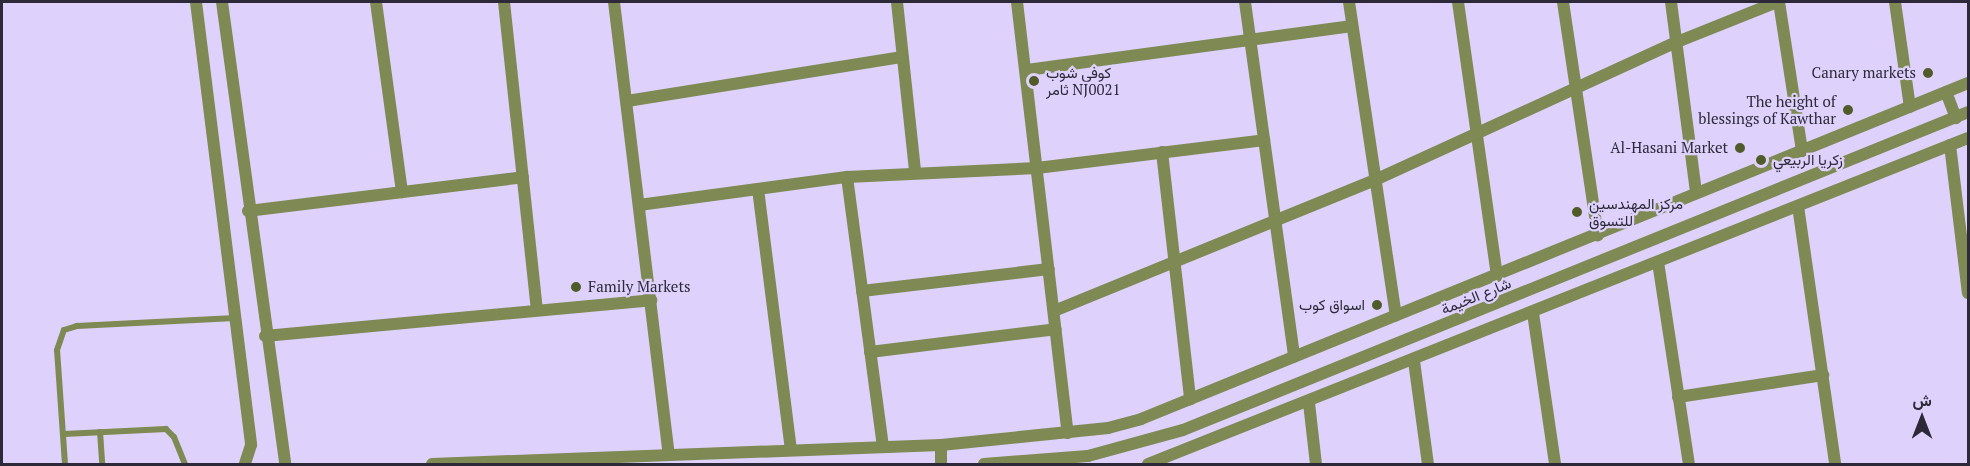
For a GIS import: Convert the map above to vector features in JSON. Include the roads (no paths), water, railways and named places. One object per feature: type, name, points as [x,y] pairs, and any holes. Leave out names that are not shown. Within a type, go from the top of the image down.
[{"type":"street","points":[[196,2],[251,462]]},
{"type":"street","points":[[222,2],[281,463]]},
{"type":"street","points":[[376,2],[402,192]]},
{"type":"street","points":[[504,2],[537,310]]},
{"type":"street","points":[[614,2],[669,454]]},
{"type":"street","points":[[897,2],[915,171]]},
{"type":"street","points":[[1017,2],[1027,70],[1068,433]]},
{"type":"street","points":[[1245,2],[1294,357]]},
{"type":"street","points":[[1349,2],[1396,316]]},
{"type":"street","points":[[1458,2],[1497,276]]},
{"type":"street","points":[[1563,2],[1598,235]]},
{"type":"street","points":[[1671,2],[1696,193]]},
{"type":"street","points":[[1054,311],[1178,263],[1375,180],[1677,42],[1778,2],[1802,151]]},
{"type":"street","points":[[1895,2],[1910,107]]},
{"type":"street","points":[[1027,70],[1352,26]]},
{"type":"street","points":[[627,101],[903,57]]},
{"type":"street","points":[[432,465],[941,445],[1068,433],[1119,425],[1190,399],[1497,276],[1968,83]]},
{"type":"street","points":[[1946,93],[1956,118]]},
{"type":"street","name":"شارع الخيمة","points":[[984,465],[1088,456],[1183,430],[1968,112]]},
{"type":"street","points":[[1148,465],[1309,403],[1968,138]]},
{"type":"street","points":[[639,205],[847,177],[915,171],[1037,168],[1264,140]]},
{"type":"street","points":[[1950,145],[1968,289]]},
{"type":"street","points":[[1162,152],[1178,263],[1190,399]]},
{"type":"street","points":[[248,211],[523,177]]},
{"type":"street","points":[[847,177],[883,446]]},
{"type":"street","points":[[1784,212],[1776,207],[1776,198],[1809,177]]},
{"type":"street","points":[[758,189],[791,450]]},
{"type":"street","points":[[1798,206],[1835,465]]},
{"type":"street","points":[[1685,252],[1723,230],[1725,218],[1715,215]]},
{"type":"street","points":[[1658,262],[1689,465]]},
{"type":"street","points":[[862,291],[1049,269]]},
{"type":"street","points":[[265,336],[651,300]]},
{"type":"street","points":[[1533,313],[1555,465]]},
{"type":"street","points":[[870,352],[1056,329]]},
{"type":"street","points":[[1414,361],[1428,465]]},
{"type":"street","points":[[1678,397],[1823,375]]},
{"type":"street","points":[[1309,403],[1316,465]]},
{"type":"street","points":[[941,445],[941,465]]},
{"type":"lane","points":[[65,465],[57,350],[64,330],[78,326],[235,318]]},
{"type":"lane","points":[[64,434],[166,429],[174,437],[185,465]]},
{"type":"lane","points":[[100,432],[102,465]]},
{"type":"place","name":"Canary markets","points":[[1928,73]]},
{"type":"place","name":"كوفي شوب ثامر NJ0021","points":[[1034,81]]},
{"type":"place","name":"The height of blessings of Kawthar","points":[[1848,110]]},
{"type":"place","name":"Al-Hasani Market","points":[[1740,148]]},
{"type":"place","name":"زكريا الربيعي","points":[[1761,160]]},
{"type":"place","name":"مركز المهندسين للتسوق","points":[[1577,212]]},
{"type":"place","name":"Family Markets","points":[[576,287]]},
{"type":"place","name":"اسواق كوب","points":[[1377,305]]}]
